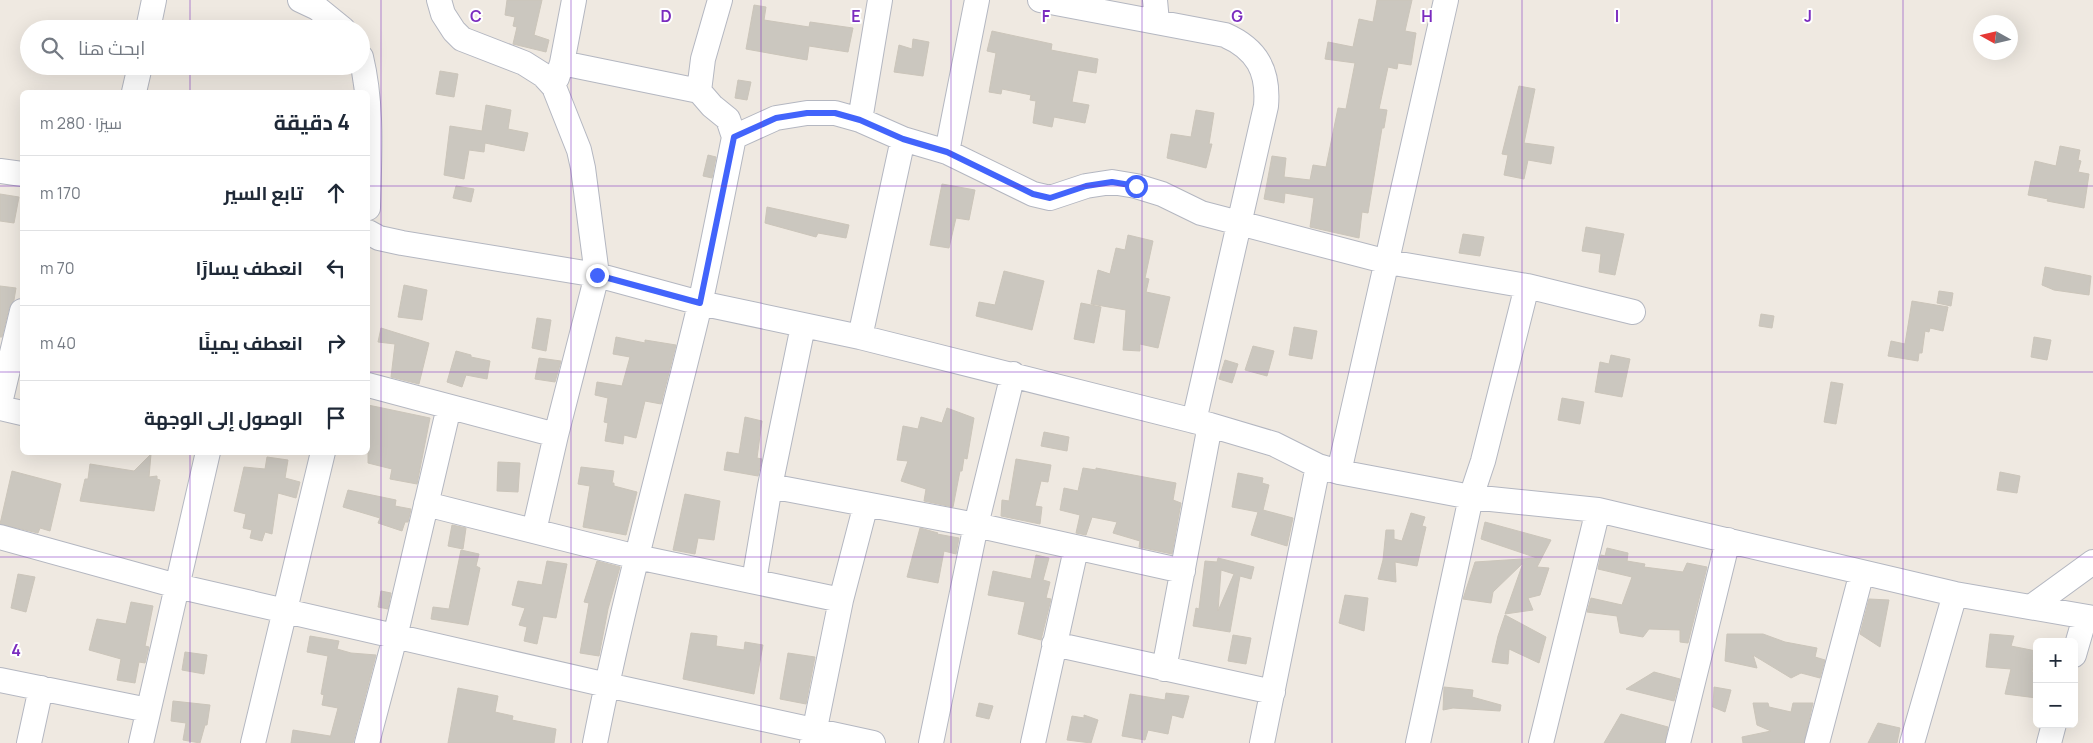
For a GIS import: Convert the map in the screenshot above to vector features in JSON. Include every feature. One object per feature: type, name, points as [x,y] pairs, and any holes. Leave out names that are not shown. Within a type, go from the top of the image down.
[{"type":"street","points":[[150,20],[154,0]]},
{"type":"street","points":[[421,0],[441,7],[454,31],[462,39],[524,63],[543,75],[554,87],[579,150],[584,168],[597,275],[556,435],[534,531]]},
{"type":"street","points":[[554,87],[562,63],[574,0]]},
{"type":"street","points":[[699,91],[703,59],[720,0]]},
{"type":"street","points":[[860,120],[880,0]]},
{"type":"street","points":[[947,152],[977,0]]},
{"type":"street","points":[[1040,0],[1156,11],[1225,35],[1247,48],[1262,68],[1266,81],[1266,106],[1240,224],[1202,423],[1183,571],[1164,668]]},
{"type":"street","points":[[1262,743],[1328,469],[1388,262],[1446,0]]},
{"type":"street","points":[[310,3],[332,20]]},
{"type":"street","points":[[562,63],[699,91],[712,106],[728,119],[734,137],[700,303],[637,557],[595,743]]},
{"type":"street","points":[[134,90],[138,75]]},
{"type":"street","points":[[365,75],[367,90]]},
{"type":"street","points":[[734,137],[776,118],[807,113],[835,113],[860,120],[903,139],[947,152],[1033,194],[1050,198],[1086,186],[1112,182],[1136,186],[1162,194],[1201,213],[1388,262],[1527,286],[1633,312]]},
{"type":"street","points":[[860,337],[903,139]]},
{"type":"street","points":[[0,171],[20,174]]},
{"type":"street","points":[[370,233],[379,238],[402,244],[597,275],[700,303],[860,337],[1013,374],[1202,423],[1274,444],[1328,469],[1471,497],[1598,510],[1955,594],[2089,617],[2078,645]]},
{"type":"street","points":[[1418,743],[1471,497],[1483,462],[1527,286]]},
{"type":"street","points":[[0,403],[20,319]]},
{"type":"street","points":[[754,581],[770,486],[804,326]]},
{"type":"street","points":[[931,743],[976,525],[1013,374]]},
{"type":"street","points":[[370,387],[556,435]]},
{"type":"street","points":[[367,743],[395,637],[448,407]]},
{"type":"street","points":[[0,408],[20,412]]},
{"type":"street","points":[[141,743],[207,455]]},
{"type":"street","points":[[253,743],[322,455]]},
{"type":"street","points":[[770,486],[976,525],[1183,571]]},
{"type":"street","points":[[426,504],[637,557],[841,600]]},
{"type":"street","points":[[814,737],[841,600],[866,504]]},
{"type":"street","points":[[1541,743],[1598,510]]},
{"type":"street","points":[[0,537],[177,586],[607,685],[814,737],[873,743]]},
{"type":"street","points":[[1678,743],[1728,540]]},
{"type":"street","points":[[1033,743],[1076,548]]},
{"type":"street","points":[[2031,607],[2093,562]]},
{"type":"street","points":[[1817,743],[1862,572]]},
{"type":"street","points":[[1912,743],[1955,594]]},
{"type":"street","points":[[1054,644],[1273,692]]},
{"type":"street","points":[[0,680],[148,710]]},
{"type":"street","points":[[29,743],[41,688]]},
{"type":"street","points":[[2049,743],[2053,728]]},
{"type":"building","points":[[507,0],[542,0],[534,35],[549,40],[546,52],[513,44],[517,27],[513,26],[515,17],[505,15]]},
{"type":"building","points":[[1377,0],[1412,0],[1405,31],[1416,33],[1411,65],[1398,63],[1397,69],[1388,67],[1379,109],[1387,110],[1384,128],[1382,128],[1368,213],[1362,212],[1359,238],[1310,227],[1314,198],[1285,193],[1284,203],[1264,199],[1272,156],[1286,158],[1284,177],[1310,180],[1313,165],[1326,167],[1338,108],[1346,109],[1355,63],[1325,59],[1328,42],[1353,47],[1359,19],[1373,22]]},
{"type":"building","points":[[754,5],[766,7],[764,20],[809,27],[810,22],[853,28],[848,52],[809,46],[807,60],[746,49]]},
{"type":"building","points":[[992,31],[1052,44],[1051,50],[1098,59],[1096,73],[1078,70],[1072,102],[1089,105],[1085,123],[1054,117],[1052,127],[1033,123],[1036,101],[1030,100],[1031,95],[1002,89],[1001,94],[989,92],[996,53],[987,51]]},
{"type":"building","points":[[913,39],[929,42],[923,76],[894,72],[899,45],[912,49]]},
{"type":"building","points":[[440,71],[458,74],[454,97],[436,94]]},
{"type":"building","points":[[738,80],[751,82],[747,100],[735,98]]},
{"type":"building","points":[[1519,86],[1535,89],[1524,143],[1554,147],[1551,164],[1528,160],[1524,179],[1504,175],[1508,155],[1502,154]]},
{"type":"building","points":[[486,105],[511,110],[508,129],[528,133],[524,151],[485,143],[484,152],[469,150],[464,179],[444,175],[450,126],[482,131]]},
{"type":"building","points":[[1196,110],[1214,113],[1209,144],[1212,144],[1206,168],[1167,158],[1171,134],[1191,137]]},
{"type":"building","points":[[2060,146],[2080,150],[2078,160],[2081,161],[2078,172],[2089,174],[2084,208],[2047,201],[2048,199],[2028,195],[2035,161],[2056,166]]},
{"type":"building","points":[[708,155],[716,157],[712,178],[703,176]]},
{"type":"building","points":[[942,184],[975,190],[969,220],[956,218],[949,248],[930,245]]},
{"type":"building","points":[[456,186],[474,189],[471,202],[453,198]]},
{"type":"building","points":[[0,194],[19,197],[14,223],[0,221]]},
{"type":"building","points":[[767,207],[849,225],[846,238],[818,233],[816,237],[765,223]]},
{"type":"building","points":[[1586,227],[1624,234],[1615,275],[1599,272],[1601,254],[1582,251]]},
{"type":"building","points":[[1463,234],[1484,237],[1480,256],[1459,253]]},
{"type":"building","points":[[1128,235],[1153,241],[1145,278],[1149,279],[1146,292],[1170,297],[1158,348],[1140,344],[1140,351],[1123,350],[1126,310],[1091,304],[1098,270],[1110,274],[1116,248],[1125,250]]},
{"type":"building","points":[[2045,267],[2091,276],[2089,295],[2054,290],[2042,285]]},
{"type":"building","points":[[1004,271],[1044,281],[1032,330],[976,316],[979,302],[995,305]]},
{"type":"building","points":[[404,285],[427,290],[422,320],[398,317]]},
{"type":"building","points":[[0,286],[16,288],[2,337],[0,337]]},
{"type":"building","points":[[1939,291],[1953,293],[1951,306],[1937,303]]},
{"type":"building","points":[[1912,301],[1948,307],[1943,331],[1930,328],[1929,332],[1925,331],[1922,353],[1919,353],[1918,361],[1888,356],[1891,341],[1905,344]]},
{"type":"building","points":[[1081,303],[1101,307],[1094,343],[1074,339]]},
{"type":"building","points":[[1761,314],[1774,316],[1772,328],[1759,326]]},
{"type":"building","points":[[537,318],[551,320],[546,351],[532,348]]},
{"type":"building","points":[[1294,327],[1317,331],[1312,359],[1289,355]]},
{"type":"building","points":[[381,328],[429,343],[419,384],[391,377],[395,344],[378,342]]},
{"type":"building","points":[[616,337],[645,343],[645,340],[676,345],[661,404],[645,401],[636,438],[624,435],[623,444],[605,441],[608,423],[604,422],[608,398],[595,395],[597,382],[622,386],[630,357],[613,354]]},
{"type":"building","points":[[2034,337],[2051,340],[2047,360],[2031,357]]},
{"type":"building","points":[[1253,346],[1274,351],[1267,376],[1245,370]]},
{"type":"building","points":[[456,351],[471,355],[471,357],[490,361],[487,379],[466,375],[462,387],[447,382]]},
{"type":"building","points":[[1611,355],[1630,359],[1622,397],[1595,392],[1600,362],[1609,364]]},
{"type":"building","points":[[539,358],[561,361],[555,382],[535,379]]},
{"type":"building","points":[[1225,360],[1238,364],[1232,383],[1219,379]]},
{"type":"building","points":[[1831,382],[1843,384],[1836,424],[1824,422]]},
{"type":"building","points":[[1562,398],[1584,402],[1580,424],[1558,420]]},
{"type":"building","points":[[370,405],[430,418],[417,484],[390,479],[392,469],[368,463],[368,455],[370,455]]},
{"type":"building","points":[[947,408],[974,418],[967,459],[964,458],[962,471],[960,471],[953,507],[924,501],[926,489],[901,481],[908,461],[897,460],[903,426],[918,429],[921,417],[942,423]]},
{"type":"building","points":[[745,417],[762,421],[757,458],[762,459],[758,476],[724,470],[727,452],[739,454]]},
{"type":"building","points":[[1044,432],[1069,437],[1067,451],[1041,446]]},
{"type":"building","points":[[151,455],[149,477],[157,476],[157,479],[160,480],[154,511],[80,501],[85,479],[88,479],[90,464],[134,471]]},
{"type":"building","points":[[267,457],[288,460],[285,478],[300,482],[296,498],[278,493],[272,534],[265,532],[262,541],[250,538],[252,530],[243,528],[246,514],[234,511],[244,467],[265,469]]},
{"type":"building","points":[[1016,459],[1051,465],[1048,482],[1041,481],[1035,506],[1042,507],[1040,524],[1001,516],[1002,500],[1009,501]]},
{"type":"building","points":[[498,462],[520,463],[518,492],[497,491]]},
{"type":"building","points":[[581,467],[614,471],[612,483],[614,483],[614,486],[637,492],[626,535],[583,527],[590,486],[578,484]]},
{"type":"building","points":[[1083,468],[1096,470],[1096,468],[1176,483],[1173,500],[1181,503],[1172,554],[1139,547],[1140,541],[1113,533],[1117,522],[1092,517],[1086,535],[1076,533],[1080,515],[1060,510],[1064,488],[1078,491]]},
{"type":"building","points":[[12,471],[61,484],[50,531],[40,528],[38,533],[0,524]]},
{"type":"building","points":[[2000,472],[2020,476],[2017,493],[1997,490]]},
{"type":"building","points":[[1238,473],[1263,478],[1262,483],[1269,485],[1263,510],[1293,518],[1287,546],[1251,535],[1258,512],[1232,507]]},
{"type":"building","points":[[348,490],[396,500],[395,506],[411,509],[408,522],[405,522],[402,531],[378,523],[380,518],[343,507]]},
{"type":"building","points":[[685,494],[720,501],[714,540],[698,538],[695,554],[673,550]]},
{"type":"building","points":[[1411,513],[1425,517],[1422,526],[1426,527],[1417,566],[1395,562],[1396,582],[1378,579],[1383,560],[1386,530],[1394,530],[1394,539],[1402,541]]},
{"type":"building","points":[[1485,522],[1551,540],[1537,567],[1549,568],[1540,595],[1528,598],[1533,610],[1505,614],[1523,563],[1493,592],[1491,603],[1463,599],[1475,562],[1537,558],[1481,539]]},
{"type":"building","points":[[452,525],[466,528],[463,549],[448,546]]},
{"type":"building","points":[[920,528],[937,534],[959,538],[956,554],[944,551],[938,583],[907,577]]},
{"type":"building","points":[[1607,548],[1628,553],[1627,561],[1645,564],[1644,567],[1683,572],[1687,563],[1707,567],[1688,643],[1680,642],[1680,630],[1649,629],[1643,637],[1620,633],[1617,616],[1587,612],[1591,598],[1622,605],[1632,577],[1598,569],[1601,555],[1605,556]]},
{"type":"building","points":[[461,550],[479,554],[476,566],[480,568],[468,625],[431,619],[433,607],[449,609]]},
{"type":"building","points":[[1036,555],[1049,558],[1043,580],[1050,582],[1046,598],[1051,599],[1041,640],[1018,634],[1025,602],[988,595],[993,571],[1031,579]]},
{"type":"building","points":[[1218,558],[1254,567],[1251,579],[1240,576],[1230,632],[1193,626],[1196,608],[1199,609],[1205,561],[1217,562]],"holes":[[[1221,570],[1234,574],[1218,611]]]},
{"type":"building","points":[[547,561],[567,564],[556,618],[543,616],[537,644],[524,641],[527,627],[519,625],[525,608],[512,605],[518,581],[542,585]]},
{"type":"building","points":[[597,561],[620,567],[608,609],[599,656],[580,653],[589,603],[584,602]]},
{"type":"building","points":[[18,574],[35,577],[26,612],[11,608]]},
{"type":"building","points":[[381,591],[391,593],[388,609],[378,607]]},
{"type":"building","points":[[1345,595],[1368,598],[1364,631],[1339,623]]},
{"type":"building","points":[[1869,599],[1889,600],[1880,647],[1860,634]]},
{"type":"building","points":[[131,602],[153,606],[145,646],[149,647],[145,663],[139,662],[135,683],[117,680],[121,659],[89,650],[97,619],[126,624]]},
{"type":"building","points":[[1505,615],[1546,637],[1539,663],[1509,649],[1508,664],[1492,662]]},
{"type":"building","points":[[691,633],[717,636],[716,646],[744,650],[745,642],[763,645],[754,694],[683,679]]},
{"type":"building","points":[[1727,634],[1763,634],[1785,642],[1817,648],[1815,657],[1825,660],[1820,678],[1801,673],[1791,678],[1753,655],[1757,668],[1725,661]]},
{"type":"building","points":[[1990,634],[2014,636],[2011,646],[2033,650],[2033,698],[2005,694],[2011,669],[1986,667]]},
{"type":"building","points":[[1233,635],[1251,638],[1246,664],[1228,661]]},
{"type":"building","points":[[310,636],[339,641],[337,649],[351,653],[376,655],[353,743],[291,743],[293,730],[330,736],[330,738],[338,708],[322,705],[324,695],[321,694],[328,656],[307,652]]},
{"type":"building","points":[[185,652],[207,655],[204,674],[182,670]]},
{"type":"building","points":[[788,653],[815,657],[806,704],[780,699]]},
{"type":"building","points":[[1654,672],[1680,679],[1674,701],[1626,689]]},
{"type":"building","points":[[1444,687],[1473,690],[1472,697],[1501,705],[1500,711],[1453,708],[1443,710]]},
{"type":"building","points":[[1714,687],[1731,690],[1725,712],[1713,707]]},
{"type":"building","points":[[458,688],[498,696],[495,712],[513,716],[512,720],[556,729],[554,743],[448,743]]},
{"type":"building","points":[[1166,693],[1189,696],[1183,718],[1172,715],[1168,734],[1148,730],[1145,740],[1122,736],[1130,694],[1165,700]]},
{"type":"building","points":[[173,701],[210,705],[207,725],[205,725],[200,743],[183,740],[186,723],[171,721]]},
{"type":"building","points":[[979,703],[993,706],[989,719],[976,716]]},
{"type":"building","points":[[1753,703],[1768,703],[1769,707],[1791,712],[1793,703],[1813,703],[1804,743],[1743,743],[1742,737],[1771,731],[1757,725]]},
{"type":"building","points":[[1621,714],[1668,727],[1665,743],[1604,743]]},
{"type":"building","points":[[1084,715],[1098,720],[1091,743],[1067,740],[1072,716],[1084,718]]},
{"type":"building","points":[[1878,723],[1900,728],[1897,743],[1868,743]]},
{"type":"route","points":[[597,275],[700,303],[734,137],[776,118],[807,113],[835,113],[860,120],[903,139],[947,152],[1033,194],[1050,198],[1086,186],[1112,182],[1136,186]]}]
